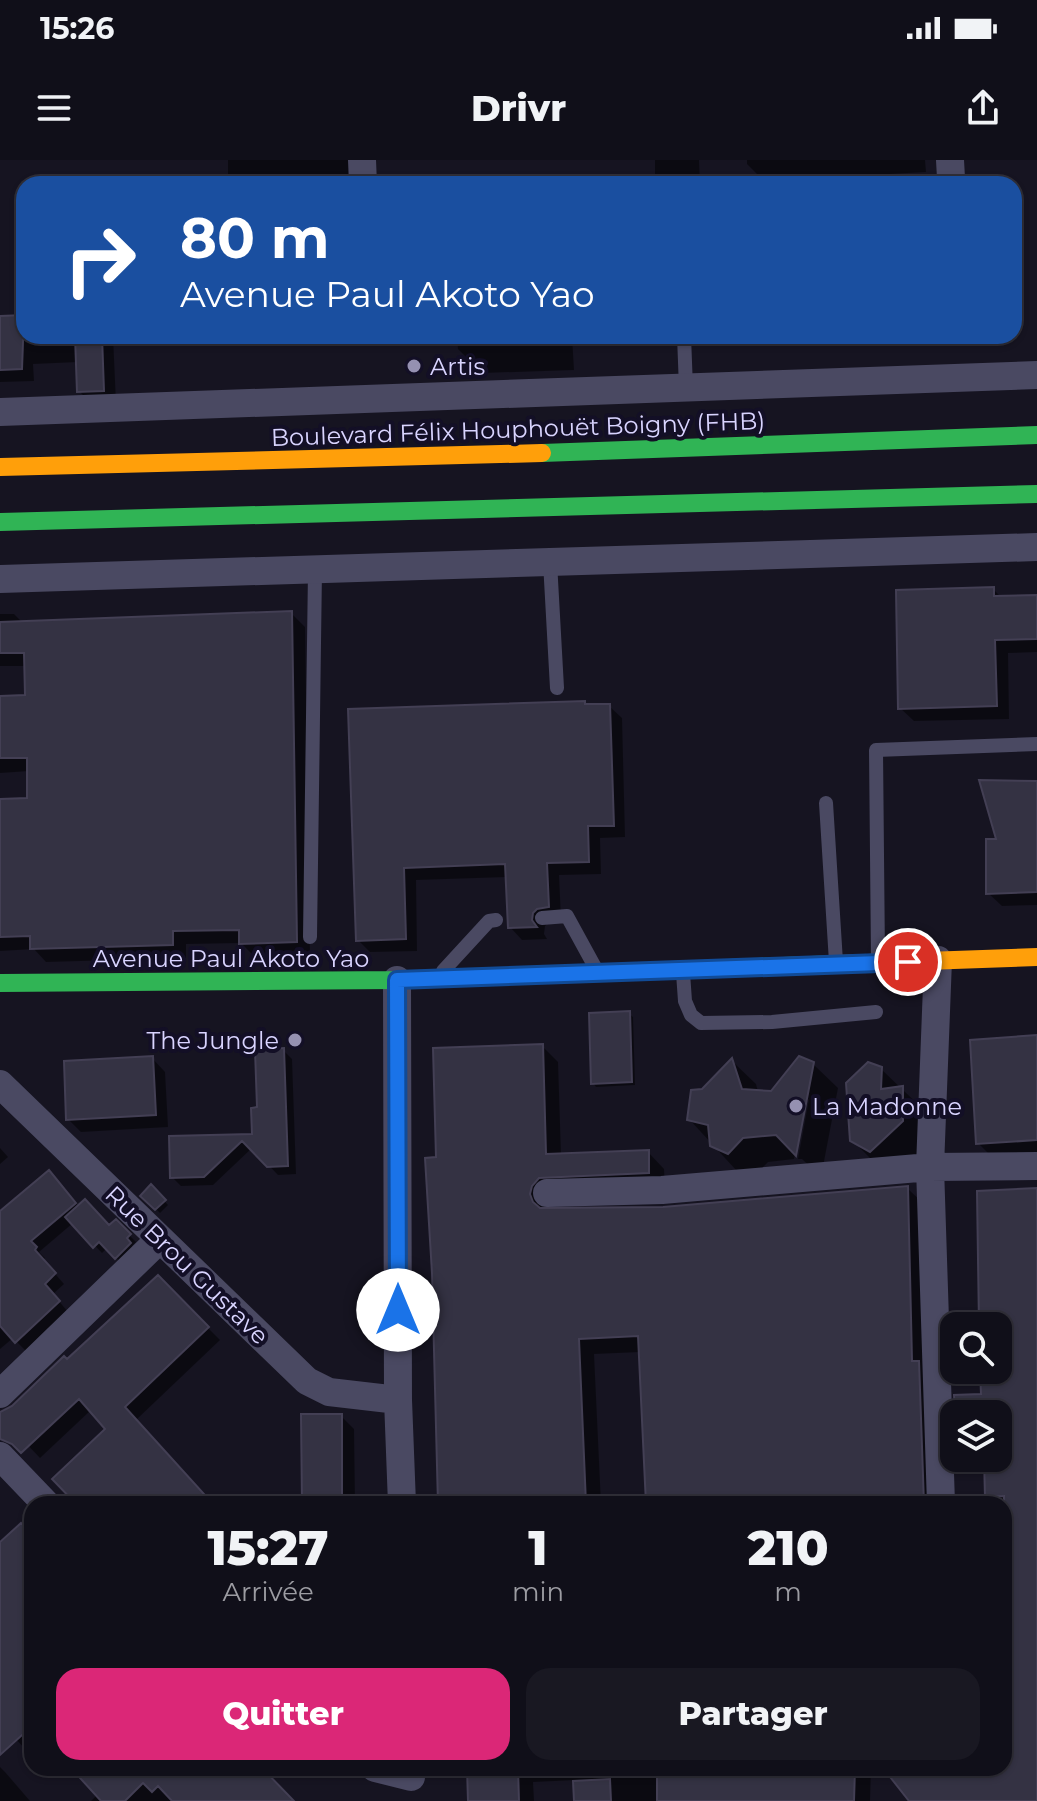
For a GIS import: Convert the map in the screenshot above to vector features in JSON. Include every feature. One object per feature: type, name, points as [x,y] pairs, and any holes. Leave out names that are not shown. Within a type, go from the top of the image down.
[{"type":"main road","name":"Boulevard Félix Houphouët Boigny (FHB)","points":[[0,467],[501,455],[1037,435]]},
{"type":"main road","points":[[0,522],[1037,494]]},
{"type":"main road","name":"Avenue Paul Akoto Yao","points":[[0,983],[397,980],[1037,957]]},
{"type":"street","points":[[0,412],[1037,375]]},
{"type":"street","points":[[0,579],[1037,547]]},
{"type":"street","points":[[938,960],[930,1167],[941,1496]]},
{"type":"street","points":[[397,980],[398,1400],[402,1496]]},
{"type":"street","name":"Rue Brou Gustave","points":[[0,1084],[307,1381],[329,1392],[398,1400]]},
{"type":"street","points":[[547,1193],[662,1190],[930,1167],[1037,1166]]},
{"type":"street","points":[[0,1394],[160,1239]]},
{"type":"street","points":[[0,1456],[38,1496]]},
{"type":"lane","points":[[684,344],[686,388]]},
{"type":"lane","points":[[550,562],[557,688]]},
{"type":"lane","points":[[310,937],[315,570]]},
{"type":"lane","points":[[878,963],[876,750],[1037,744]]},
{"type":"lane","points":[[826,803],[836,965]]},
{"type":"lane","points":[[542,918],[567,916],[599,973]]},
{"type":"lane","points":[[436,979],[489,921],[496,920]]},
{"type":"lane","points":[[682,970],[685,1001],[691,1015],[701,1023],[772,1022],[876,1012]]},
{"type":"building","points":[[16,315],[16,344],[23,344],[22,369],[0,370],[0,316]]},
{"type":"building","points":[[75,344],[102,344],[104,391],[77,392]]},
{"type":"building","points":[[994,587],[994,596],[1037,595],[1037,639],[995,640],[997,706],[898,709],[896,590]]},
{"type":"building","points":[[292,611],[297,942],[239,944],[239,930],[173,931],[173,945],[30,949],[30,936],[0,937],[0,799],[27,798],[27,758],[0,758],[0,696],[25,695],[24,653],[0,653],[0,622]]},
{"type":"building","points":[[585,701],[585,704],[610,704],[614,826],[588,826],[589,862],[547,863],[549,907],[533,913],[532,920],[537,927],[508,928],[505,864],[404,868],[406,939],[356,941],[348,709]]},
{"type":"building","points":[[979,780],[1037,781],[1037,892],[986,894],[986,839],[996,839]]},
{"type":"building","points":[[630,1011],[632,1082],[591,1084],[589,1013]]},
{"type":"building","points":[[1037,1035],[1037,1140],[976,1144],[970,1040]]},
{"type":"building","points":[[543,1044],[546,1154],[649,1150],[649,1173],[539,1178],[530,1194],[540,1208],[663,1207],[908,1186],[912,1361],[919,1361],[924,1496],[646,1496],[638,1336],[579,1339],[586,1496],[438,1496],[432,1273],[425,1158],[436,1157],[433,1048]]},
{"type":"building","points":[[284,1048],[288,1166],[267,1167],[242,1141],[204,1177],[170,1178],[169,1136],[252,1134],[251,1108],[257,1107],[255,1050]]},
{"type":"building","points":[[153,1056],[156,1115],[66,1120],[64,1061]]},
{"type":"building","points":[[799,1056],[814,1062],[796,1156],[776,1135],[743,1138],[728,1154],[710,1146],[708,1125],[687,1120],[691,1090],[702,1089],[732,1058],[742,1089],[771,1091]]},
{"type":"building","points":[[868,1062],[882,1067],[881,1089],[903,1086],[903,1121],[870,1152],[850,1141],[846,1083]]},
{"type":"building","points":[[49,1170],[76,1203],[31,1241],[56,1273],[45,1284],[60,1301],[15,1343],[0,1326],[0,1211]]},
{"type":"building","points":[[151,1184],[166,1200],[155,1210],[140,1196]]},
{"type":"building","points":[[1037,1188],[1037,1801],[909,1801],[889,1776],[1012,1776],[1012,1496],[985,1496],[984,1472],[1012,1472],[1012,1400],[954,1400],[954,1395],[981,1394],[981,1384],[1012,1384],[1012,1312],[979,1312],[977,1191]]},
{"type":"building","points":[[85,1199],[109,1225],[116,1219],[131,1234],[127,1238],[131,1243],[115,1259],[99,1242],[93,1248],[65,1217]]},
{"type":"building","points":[[158,1275],[209,1327],[125,1407],[206,1496],[68,1496],[52,1479],[105,1429],[79,1399],[21,1453],[12,1444],[0,1439],[0,1412],[12,1406],[64,1356],[67,1359]]},
{"type":"building","points":[[301,1414],[342,1414],[342,1496],[302,1496]]},
{"type":"building","points":[[21,1523],[24,1526],[24,1733],[0,1755],[0,1542]]},
{"type":"building","points":[[78,1776],[270,1776],[294,1801],[172,1801],[158,1786],[152,1792],[143,1783],[125,1801],[101,1801]]},
{"type":"building","points":[[467,1776],[518,1776],[519,1801],[468,1801]]},
{"type":"building","points":[[657,1776],[855,1776],[854,1801],[657,1801]]},
{"type":"building","points":[[610,1779],[611,1801],[574,1801],[573,1781]]},
{"type":"traffic: fast","points":[[542,453],[1037,435]]},
{"type":"traffic: fast","points":[[0,522],[1037,494]]},
{"type":"traffic: fast","points":[[0,983],[397,980],[840,964]]},
{"type":"traffic: slow","points":[[0,467],[542,453]]},
{"type":"traffic: slow","points":[[840,964],[1037,957]]},
{"type":"place","name":"Artis","points":[[414,366]]},
{"type":"place","name":"The Jungle","points":[[295,1040]]},
{"type":"place","name":"La Madonne","points":[[796,1106]]},
{"type":"route","points":[[398,1310],[397,980],[908,962]]}]
